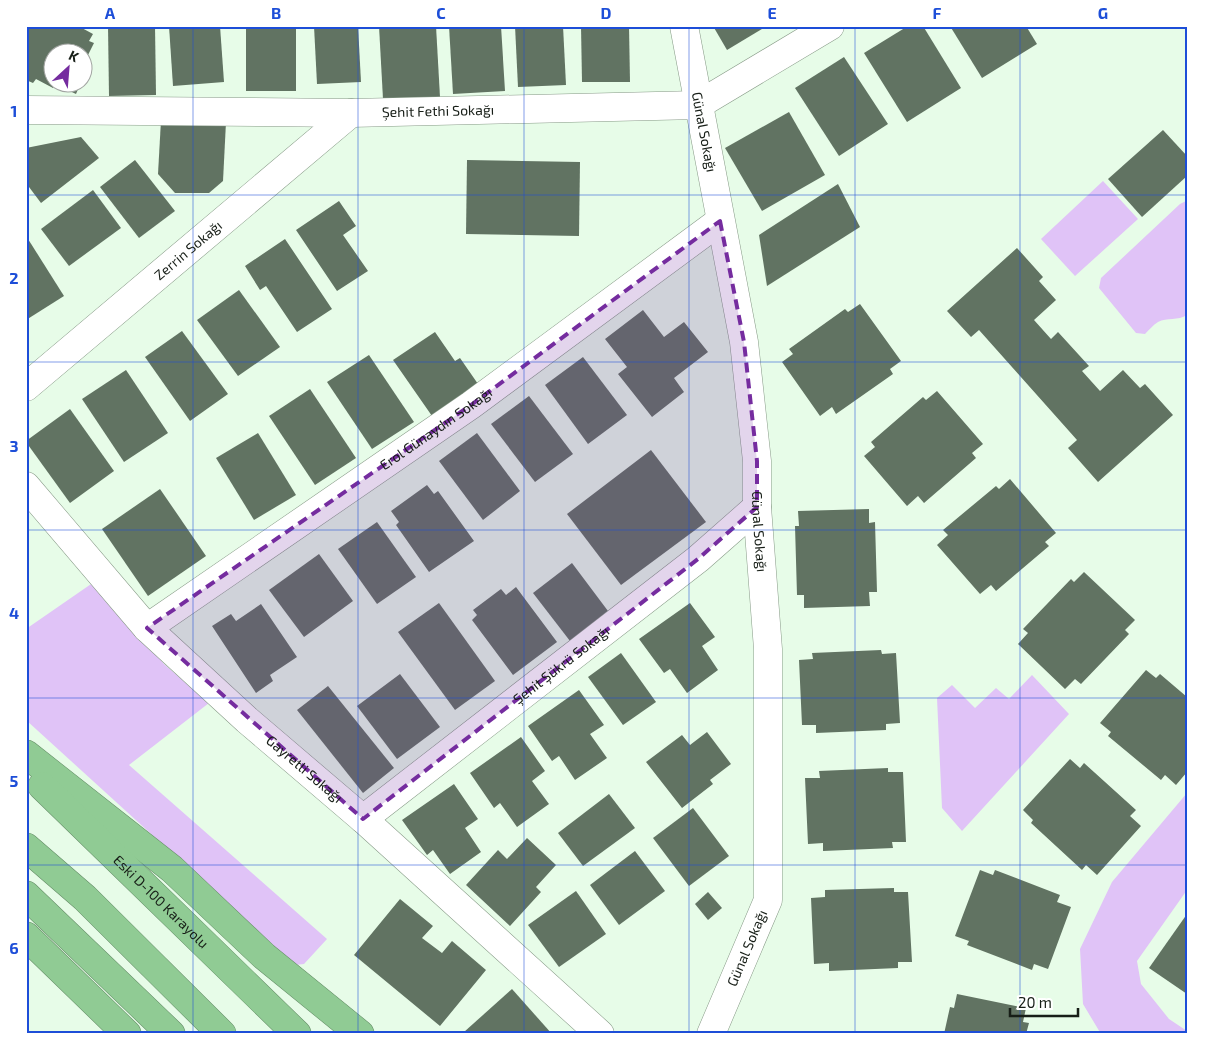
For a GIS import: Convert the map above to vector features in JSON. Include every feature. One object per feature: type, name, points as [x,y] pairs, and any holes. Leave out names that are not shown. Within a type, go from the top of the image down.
[{"type":"highway","points":[[26,754],[172,869],[264,956],[360,1034]]},
{"type":"highway","name":"Eski D-100 Karayolu","points":[[26,771],[297,1034]]},
{"type":"highway","points":[[26,847],[86,898],[222,1034]]},
{"type":"highway","points":[[26,895],[171,1034]]},
{"type":"highway","points":[[26,936],[127,1034]]},
{"type":"street","name":"Günal Sokağı","points":[[684,26],[744,342],[758,461],[757,507],[768,649],[768,900],[712,1034]]},
{"type":"street","name":"Şehit Fethi Sokağı","points":[[26,110],[351,113],[698,105],[830,26]]},
{"type":"street","name":"Zerrin Sokağı","points":[[26,387],[351,113]]},
{"type":"street","name":"Erol Günaydın Sokağı","points":[[147,628],[471,405],[720,221]]},
{"type":"street","name":"Gayretli Sokağı","points":[[26,486],[147,628],[247,720],[363,818],[600,1034]]},
{"type":"street","name":"Şehit Şükrü Sokağı","points":[[363,818],[698,559],[757,507]]},
{"type":"highlighted area","points":[[720,221],[744,342],[757,461],[757,507],[698,559],[363,819],[147,628],[471,405]]},
{"type":"shaded area","points":[[1103,181],[1138,219],[1075,276],[1041,239]]},
{"type":"shaded area","points":[[1186,201],[1187,315],[1158,322],[1145,334],[1136,333],[1099,288],[1101,278],[1180,204]]},
{"type":"shaded area","points":[[94,582],[164,664],[209,703],[129,765],[327,939],[304,964],[295,965],[26,720],[26,629]]},
{"type":"shaded area","points":[[1032,675],[1069,714],[962,831],[942,808],[937,698],[952,685],[975,708],[996,688],[1009,699]]},
{"type":"shaded area","points":[[1187,793],[1187,890],[1137,961],[1141,984],[1169,1019],[1187,1031],[1187,1034],[1101,1034],[1083,1004],[1080,949],[1112,882]]},
{"type":"building","points":[[26,26],[81,26],[93,34],[89,41],[92,42],[42,42],[42,82],[36,79],[33,83],[26,80]]},
{"type":"building","points":[[108,26],[155,26],[156,95],[109,96]]},
{"type":"building","points":[[169,26],[220,26],[224,82],[173,86]]},
{"type":"building","points":[[246,26],[296,26],[296,91],[246,91]]},
{"type":"building","points":[[314,26],[358,26],[361,82],[317,84]]},
{"type":"building","points":[[379,26],[436,26],[440,97],[383,99]]},
{"type":"building","points":[[449,26],[501,26],[505,91],[453,94]]},
{"type":"building","points":[[515,26],[563,26],[566,85],[518,87]]},
{"type":"building","points":[[581,26],[629,26],[630,82],[582,82]]},
{"type":"building","points":[[713,26],[767,26],[727,50]]},
{"type":"building","points":[[908,26],[923,26],[961,88],[907,122],[864,53]]},
{"type":"building","points":[[950,26],[1026,26],[1037,44],[982,78]]},
{"type":"building","points":[[844,57],[888,124],[839,156],[795,88]]},
{"type":"building","points":[[789,112],[825,175],[762,211],[725,148]]},
{"type":"building","points":[[161,120],[226,122],[223,181],[209,193],[175,193],[158,174]]},
{"type":"building","points":[[1163,130],[1187,156],[1187,176],[1142,217],[1108,179]]},
{"type":"building","points":[[81,137],[99,158],[41,203],[26,183],[26,148]]},
{"type":"building","points":[[135,160],[175,211],[139,238],[100,187]]},
{"type":"building","points":[[467,160],[580,162],[579,236],[466,234]]},
{"type":"building","points":[[838,184],[860,227],[767,286],[759,235]]},
{"type":"building","points":[[93,190],[121,228],[69,266],[41,229]]},
{"type":"building","points":[[339,201],[356,226],[343,235],[368,271],[337,291],[296,230]]},
{"type":"building","points":[[28,239],[64,296],[26,320],[26,240]]},
{"type":"building","points":[[285,239],[332,309],[297,332],[266,286],[260,290],[245,266]]},
{"type":"building","points":[[1017,248],[1043,277],[1039,281],[1056,300],[1034,320],[1051,339],[1058,332],[1089,366],[1082,371],[1100,391],[1123,370],[1140,388],[1145,384],[1173,415],[1098,482],[1068,448],[1077,440],[979,330],[971,337],[947,311]]},
{"type":"building","points":[[239,290],[280,347],[238,376],[197,320]]},
{"type":"building","points":[[860,304],[901,361],[890,369],[893,374],[836,414],[832,407],[820,416],[782,362],[793,354],[789,349],[845,309],[848,312]]},
{"type":"building","points":[[643,310],[664,337],[684,322],[708,352],[674,378],[684,392],[652,417],[618,374],[627,367],[605,339]]},
{"type":"building","points":[[182,331],[228,394],[190,421],[145,357]]},
{"type":"building","points":[[435,332],[455,361],[460,358],[478,384],[432,416],[393,360]]},
{"type":"building","points":[[369,355],[414,422],[372,449],[327,382]]},
{"type":"building","points":[[583,357],[627,415],[588,444],[545,385]]},
{"type":"building","points":[[126,370],[168,433],[124,462],[82,399]]},
{"type":"building","points":[[310,389],[356,458],[315,485],[269,416]]},
{"type":"building","points":[[937,391],[983,444],[972,453],[976,458],[924,503],[918,496],[907,506],[864,456],[875,447],[871,442],[923,397],[926,400]]},
{"type":"building","points":[[529,396],[573,454],[535,482],[491,424]]},
{"type":"building","points":[[70,409],[114,471],[70,503],[26,441]]},
{"type":"building","points":[[258,433],[296,495],[254,520],[216,458]]},
{"type":"building","points":[[477,433],[520,491],[483,520],[439,461]]},
{"type":"building","points":[[651,450],[706,522],[621,585],[567,514]]},
{"type":"building","points":[[1010,479],[1056,533],[1045,542],[1049,546],[996,591],[991,585],[980,594],[937,545],[948,535],[943,530],[996,486],[999,489]]},
{"type":"building","points":[[427,485],[434,494],[438,491],[474,541],[429,572],[396,525],[399,522],[391,511]]},
{"type":"building","points":[[160,489],[206,556],[148,596],[102,529]]},
{"type":"building","points":[[869,509],[869,523],[875,522],[877,592],[869,592],[870,606],[804,608],[804,595],[797,595],[795,526],[799,526],[798,511]]},
{"type":"building","points":[[377,522],[416,577],[377,604],[338,549]]},
{"type":"building","points":[[319,554],[353,601],[304,637],[269,590]]},
{"type":"building","points":[[572,563],[608,611],[570,641],[533,593]]},
{"type":"building","points":[[1084,572],[1135,620],[1125,630],[1129,634],[1081,684],[1075,679],[1065,689],[1018,644],[1028,633],[1023,629],[1071,579],[1074,582]]},
{"type":"building","points":[[516,587],[557,642],[513,675],[472,620],[477,615],[473,610],[501,589],[506,595]]},
{"type":"building","points":[[439,603],[495,681],[455,710],[398,632]]},
{"type":"building","points":[[690,603],[715,637],[702,646],[718,670],[687,693],[670,669],[664,673],[639,639]]},
{"type":"building","points":[[261,604],[297,657],[270,675],[273,681],[256,693],[212,626],[231,614],[236,621]]},
{"type":"building","points":[[881,650],[882,654],[896,653],[900,723],[886,724],[886,730],[816,733],[816,725],[802,725],[799,660],[813,659],[812,653]]},
{"type":"building","points":[[621,653],[656,702],[623,725],[588,677]]},
{"type":"building","points":[[1146,670],[1156,678],[1160,674],[1187,697],[1187,772],[1176,785],[1165,775],[1161,780],[1108,736],[1111,732],[1100,723]]},
{"type":"building","points":[[400,674],[440,727],[397,759],[357,706]]},
{"type":"building","points":[[328,686],[394,768],[363,793],[297,710]]},
{"type":"building","points":[[579,690],[604,725],[590,734],[607,758],[575,780],[559,756],[552,761],[528,726]]},
{"type":"building","points":[[707,732],[731,764],[710,780],[713,784],[682,808],[646,762],[682,735],[690,745]]},
{"type":"building","points":[[521,737],[545,771],[532,781],[549,804],[517,827],[500,803],[494,808],[470,773]]},
{"type":"building","points":[[1070,759],[1080,768],[1084,763],[1136,810],[1130,816],[1141,826],[1097,875],[1086,865],[1082,870],[1031,823],[1033,820],[1023,810]]},
{"type":"building","points":[[888,768],[888,772],[903,772],[906,842],[892,842],[893,848],[823,851],[823,843],[808,844],[805,778],[820,778],[819,771]]},
{"type":"building","points":[[454,784],[478,819],[465,828],[481,852],[450,874],[433,850],[427,855],[402,820]]},
{"type":"building","points":[[609,794],[635,828],[583,866],[558,833]]},
{"type":"building","points":[[693,808],[729,856],[689,886],[653,838]]},
{"type":"building","points":[[527,838],[556,865],[536,887],[541,892],[510,926],[466,885],[498,850],[507,859]]},
{"type":"building","points":[[635,851],[665,891],[619,925],[590,885]]},
{"type":"building","points":[[980,870],[993,875],[995,870],[1060,895],[1057,902],[1071,907],[1048,969],[1034,964],[1032,970],[967,945],[969,941],[955,936]]},
{"type":"building","points":[[894,888],[894,892],[908,892],[912,962],[898,962],[898,968],[829,971],[829,963],[814,964],[811,898],[825,897],[825,890]]},
{"type":"building","points":[[576,891],[606,934],[559,967],[528,925]]},
{"type":"building","points":[[708,892],[722,908],[708,920],[695,904]]},
{"type":"building","points":[[400,899],[433,926],[422,938],[442,953],[452,941],[486,970],[440,1026],[354,955]]},
{"type":"building","points":[[1187,914],[1187,994],[1149,968]]},
{"type":"building","points":[[512,989],[552,1034],[465,1034],[464,1032]]},
{"type":"building","points":[[957,994],[1026,1008],[1023,1022],[1029,1023],[1026,1034],[944,1034],[950,1007],[954,1008]]}]
